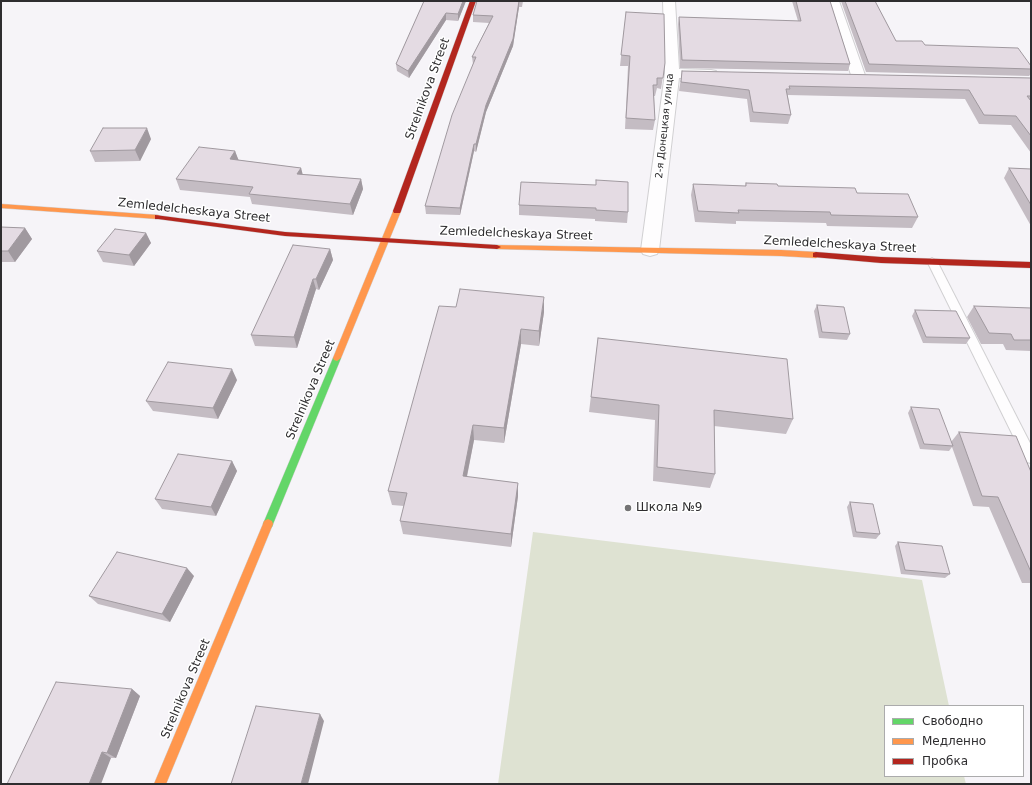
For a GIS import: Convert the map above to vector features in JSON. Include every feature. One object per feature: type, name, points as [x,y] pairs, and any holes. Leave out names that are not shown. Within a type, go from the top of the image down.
[{"type":"street","name":"Strelnikova Street","points":[[160,784],[386,240],[473,1]]},
{"type":"street","name":"2-я Донецкая улица","points":[[650,250],[672,73],[669,1]]},
{"type":"street","points":[[833,1],[859,78]]},
{"type":"street","points":[[672,73],[726,74]]},
{"type":"street","points":[[844,78],[875,78]]},
{"type":"street","name":"Zemledelcheskaya Street","points":[[1,206],[157,217],[285,234],[386,240],[548,249],[781,253],[881,260],[1031,265]]},
{"type":"lane","points":[[932,261],[1031,458]]},
{"type":"green space","points":[[533,532],[922,580],[949,705],[884,705],[884,777],[964,777],[966,784],[498,784]]},
{"type":"building","points":[[424,1],[463,1],[458,14],[446,13],[408,71],[396,64]]},
{"type":"building","points":[[477,1],[519,1],[513,39],[486,105],[476,144],[474,144],[460,208],[425,206],[452,115],[476,57],[472,57],[493,16],[473,15]]},
{"type":"building","points":[[796,1],[830,1],[850,64],[682,60],[679,17],[801,21]]},
{"type":"building","points":[[845,1],[875,1],[896,41],[922,41],[925,45],[1018,48],[1031,66],[1031,69],[869,64]]},
{"type":"building","points":[[626,12],[664,14],[665,63],[663,78],[657,78],[657,85],[653,85],[655,120],[626,118],[630,56],[621,55]]},
{"type":"building","points":[[682,71],[1031,78],[1031,96],[1027,96],[1031,101],[1031,136],[1016,116],[984,115],[969,90],[789,86],[790,89],[786,89],[791,115],[753,112],[749,90],[681,82]]},
{"type":"building","points":[[103,128],[147,128],[135,150],[90,151]]},
{"type":"building","points":[[199,147],[235,151],[230,159],[301,168],[297,174],[361,179],[350,204],[249,194],[253,187],[176,179]]},
{"type":"building","points":[[1009,168],[1031,169],[1031,205]]},
{"type":"building","points":[[596,180],[628,182],[628,212],[596,210],[596,208],[519,205],[521,182],[596,185]]},
{"type":"building","points":[[746,183],[777,184],[778,186],[855,188],[857,193],[908,194],[918,217],[831,215],[830,212],[738,210],[739,213],[698,211],[693,184],[746,186]]},
{"type":"building","points":[[1,227],[25,228],[8,251],[1,251]]},
{"type":"building","points":[[115,229],[146,233],[129,255],[97,251]]},
{"type":"building","points":[[293,245],[330,249],[316,279],[313,279],[294,337],[251,335]]},
{"type":"building","points":[[460,289],[544,297],[539,331],[521,329],[504,428],[473,425],[463,476],[518,483],[511,534],[400,521],[407,493],[388,491],[439,306],[456,307]]},
{"type":"building","points":[[817,305],[844,307],[850,334],[822,332]]},
{"type":"building","points":[[974,306],[1031,308],[1031,340],[1014,340],[1011,334],[989,333]]},
{"type":"building","points":[[915,310],[956,311],[970,338],[926,337]]},
{"type":"building","points":[[598,338],[787,359],[793,419],[714,410],[715,474],[657,467],[659,405],[591,397]]},
{"type":"building","points":[[168,362],[232,369],[213,408],[146,401]]},
{"type":"building","points":[[911,407],[939,409],[953,446],[924,444]]},
{"type":"building","points":[[959,432],[1016,436],[1031,472],[1031,572],[998,497],[982,496]]},
{"type":"building","points":[[178,454],[232,461],[211,507],[155,499]]},
{"type":"building","points":[[850,502],[873,504],[880,534],[856,532]]},
{"type":"building","points":[[898,542],[942,546],[950,574],[905,570]]},
{"type":"building","points":[[117,552],[187,568],[162,614],[89,596]]},
{"type":"building","points":[[56,682],[132,689],[107,753],[102,752],[89,784],[7,784]]},
{"type":"building","points":[[256,706],[320,714],[301,784],[231,784]]},
{"type":"traffic: fast","points":[[268,524],[337,358]]},
{"type":"traffic: slow","points":[[1,206],[158,217]]},
{"type":"traffic: slow","points":[[337,358],[397,211]]},
{"type":"traffic: slow","points":[[497,247],[816,255]]},
{"type":"traffic: slow","points":[[160,784],[268,524]]},
{"type":"traffic: jam","points":[[397,211],[473,1]]},
{"type":"traffic: jam","points":[[158,217],[285,234],[497,247]]},
{"type":"traffic: jam","points":[[816,255],[881,260],[1031,265]]},
{"type":"place","name":"Школа №9","points":[[628,508]]}]
